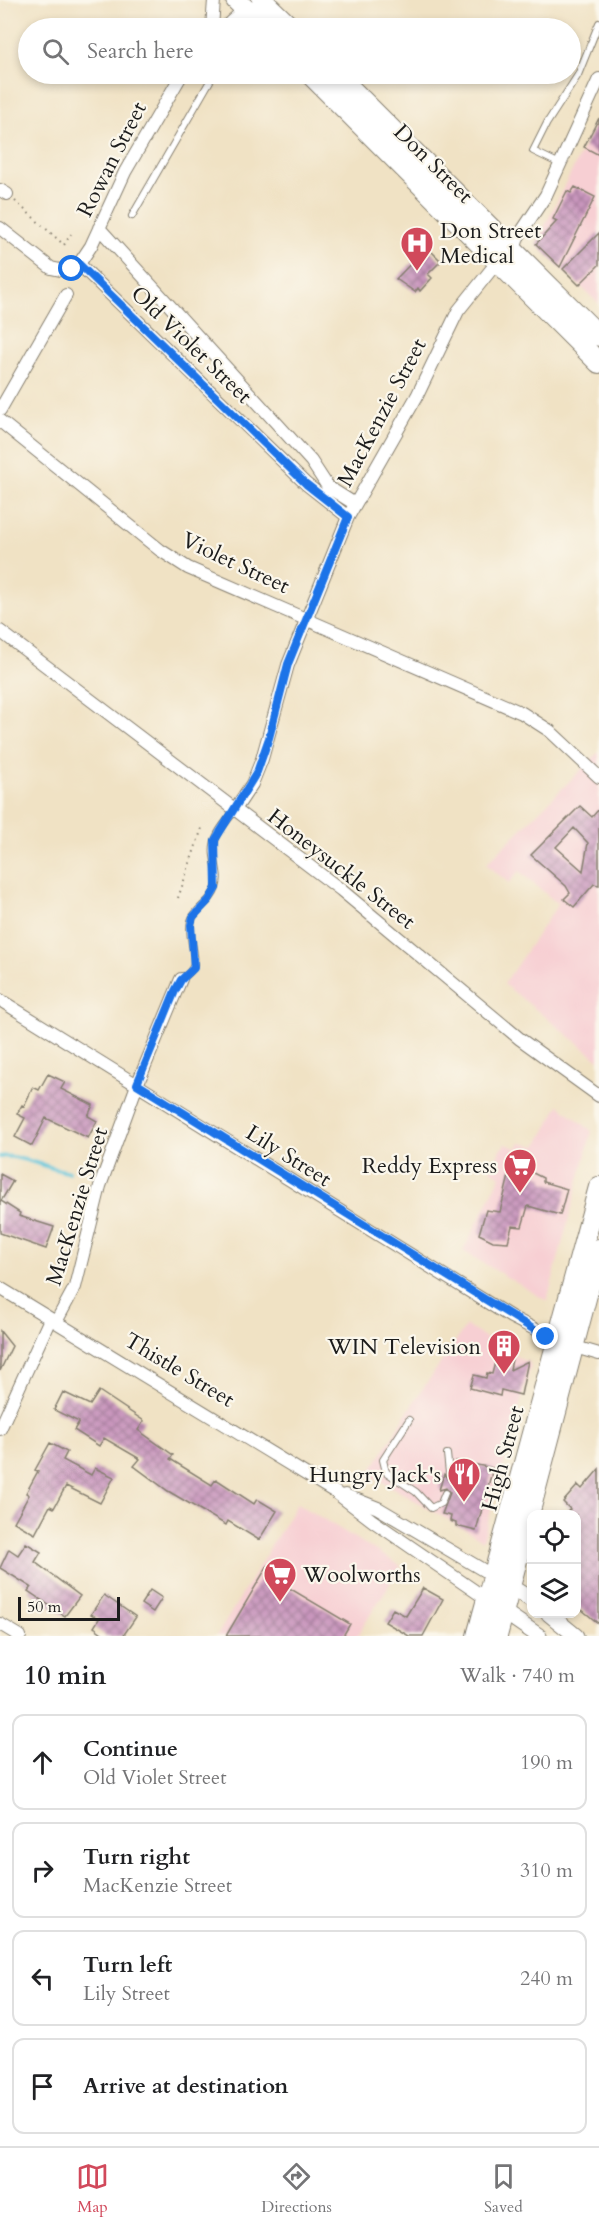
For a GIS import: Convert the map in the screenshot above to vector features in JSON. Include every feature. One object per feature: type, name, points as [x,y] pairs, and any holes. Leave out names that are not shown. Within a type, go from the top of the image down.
[{"type":"highway","points":[[248,3],[258,18]]},
{"type":"highway","points":[[248,3],[274,18]]},
{"type":"highway","name":"Don Street","points":[[321,84],[506,252]]},
{"type":"highway","name":"Don Street","points":[[346,84],[506,252],[599,363]]},
{"type":"highway","name":"Don Street","points":[[540,290],[599,336]]},
{"type":"highway","name":"High Street","points":[[497,1636],[504,1612],[503,1582],[566,1344],[599,1187]]},
{"type":"highway","name":"High Street","points":[[566,1344],[599,1249]]},
{"type":"highway","name":"High Street","points":[[477,1636],[488,1600],[503,1582]]},
{"type":"highway","name":"Thistle Street","points":[[488,1600],[504,1612]]},
{"type":"street","points":[[213,18],[214,0]]},
{"type":"street","points":[[234,18],[248,3]]},
{"type":"street","name":"MacKenzie Street","points":[[234,811],[252,784],[262,759],[283,680],[348,517],[417,396],[458,311],[518,237],[546,195],[599,79]]},
{"type":"street","name":"Rowan Street","points":[[79,264],[125,172],[176,84]]},
{"type":"street","points":[[0,228],[55,270],[65,271],[79,264]]},
{"type":"street","name":"Old Violet Street","points":[[99,228],[311,461],[328,487],[355,504]]},
{"type":"street","name":"Old Violet Street","points":[[79,264],[306,484],[348,517]]},
{"type":"street","points":[[0,410],[66,295]]},
{"type":"street","name":"Violet Street","points":[[0,422],[174,559],[205,575],[522,713],[550,731],[599,777]]},
{"type":"street","name":"Honeysuckle Street","points":[[0,631],[234,811],[341,890],[520,1039],[599,1096]]},
{"type":"street","name":"MacKenzie Street","points":[[0,1429],[53,1320],[77,1281],[94,1204],[137,1084],[181,980]]},
{"type":"street","name":"Lily Street","points":[[0,1000],[512,1317],[566,1344],[599,1354]]},
{"type":"street","name":"Thistle Street","points":[[0,1288],[335,1492],[488,1600]]},
{"type":"street","name":"Thistle Street","points":[[335,1492],[378,1508],[527,1597]]},
{"type":"street","name":"Thistle Street","points":[[504,1612],[539,1636]]},
{"type":"street","points":[[554,1618],[576,1636]]},
{"type":"street","points":[[0,1624],[20,1636]]},
{"type":"lane","points":[[581,68],[599,23]]},
{"type":"lane","points":[[132,216],[208,84]]},
{"type":"lane","points":[[561,164],[533,151],[547,123],[572,84]]},
{"type":"lane","name":"MacKenzie Street","points":[[181,980],[195,965],[190,930],[193,917],[209,900],[216,888],[215,840],[234,811]]},
{"type":"lane","points":[[409,1420],[383,1460],[384,1469],[416,1492],[430,1508],[441,1503],[445,1493]]},
{"type":"lane","points":[[447,1454],[449,1473]]},
{"type":"path","points":[[3,192],[64,245],[71,234]]},
{"type":"path","points":[[178,898],[202,825]]},
{"type":"shaded area","points":[[599,116],[599,304],[536,244]]},
{"type":"shaded area","points":[[599,752],[599,1060],[504,984],[558,904],[519,871],[509,883],[486,864]]},
{"type":"shaded area","points":[[559,1105],[592,1131],[547,1301],[463,1251],[501,1176],[490,1170],[500,1151],[505,1144],[517,1148],[520,1143],[537,1146]]},
{"type":"shaded area","points":[[466,1326],[531,1365],[483,1540],[369,1474],[417,1397]]},
{"type":"shaded area","points":[[297,1503],[401,1566],[357,1636],[217,1636]]},
{"type":"building","points":[[599,118],[599,155],[584,147]]},
{"type":"building","points":[[575,187],[595,197],[560,267],[536,244],[557,221],[553,219],[567,191],[571,193]]},
{"type":"building","points":[[599,233],[599,265],[579,285],[563,269]]},
{"type":"building","name":"Don Street Medical","points":[[427,247],[441,261],[428,274],[432,278],[420,291],[418,288],[415,292],[396,279]]},
{"type":"building","points":[[580,806],[592,817],[599,809],[599,885],[594,884],[574,907],[564,899],[570,893],[566,886],[531,855]],"holes":[[[574,828],[588,843],[583,871],[556,847]]]},
{"type":"building","points":[[48,1074],[65,1082],[61,1089],[93,1105],[88,1116],[97,1121],[88,1138],[46,1118],[32,1146],[15,1137],[25,1118],[17,1114],[22,1105],[24,1106],[33,1087],[39,1090]]},
{"type":"building","name":"Reddy Express","points":[[511,1168],[525,1169],[543,1178],[543,1182],[567,1189],[560,1215],[528,1206],[522,1227],[512,1226],[508,1242],[493,1241],[479,1234],[486,1210],[500,1212]]},
{"type":"building","points":[[0,1174],[13,1181],[1,1201],[20,1213],[19,1216],[54,1227],[46,1249],[0,1233]]},
{"type":"building","points":[[0,1331],[12,1346],[0,1371]]},
{"type":"building","name":"WIN Television","points":[[497,1355],[512,1359],[510,1370],[528,1361],[521,1395],[501,1390],[500,1396],[470,1388],[474,1375],[486,1378],[487,1373],[492,1374]]},
{"type":"building","points":[[99,1391],[144,1421],[138,1430],[173,1455],[170,1459],[212,1485],[216,1479],[254,1504],[257,1499],[277,1511],[259,1540],[228,1521],[226,1525],[168,1491],[134,1466],[140,1459],[104,1438],[99,1446],[74,1430],[79,1422],[54,1410],[63,1392],[90,1405]]},
{"type":"building","points":[[50,1443],[67,1452],[63,1460],[91,1475],[95,1468],[114,1477],[100,1503],[66,1486],[54,1508],[50,1506],[35,1534],[14,1522],[29,1495],[26,1493],[38,1471],[35,1470]]},
{"type":"building","name":"Hungry Jack's","points":[[456,1461],[493,1468],[476,1531],[456,1526],[456,1523],[450,1521],[451,1516],[442,1514],[450,1493],[446,1488],[439,1490],[444,1474],[447,1478],[453,1476]]},
{"type":"building","points":[[599,1469],[599,1624],[581,1609],[581,1510],[569,1510],[563,1502],[578,1485],[582,1489]]},
{"type":"building","points":[[26,1543],[41,1552],[35,1562],[80,1596],[65,1616],[28,1591],[31,1587],[0,1568],[9,1549],[18,1555]]},
{"type":"building","name":"Woolworths","points":[[268,1565],[284,1574],[279,1582],[350,1624],[343,1636],[226,1636]]},
{"type":"building","points":[[423,1588],[443,1599],[423,1636],[409,1636],[385,1622],[393,1609],[406,1616]]},
{"type":"building","points":[[150,1590],[162,1598],[153,1612],[141,1604]]},
{"type":"building","points":[[104,1595],[136,1617],[123,1636],[106,1636],[94,1627],[99,1619],[91,1614]]},
{"type":"waterway","points":[[0,1157],[23,1159],[68,1172]]},
{"type":"place","name":"Don Street Medical","points":[[417,272]]},
{"type":"place","name":"Reddy Express","points":[[520,1194]]},
{"type":"place","name":"WIN Television","points":[[504,1375]]},
{"type":"place","name":"Hungry Jack's","points":[[464,1503]]},
{"type":"place","name":"Woolworths","points":[[280,1603]]},
{"type":"route","points":[[72,269],[79,264],[306,484],[348,517],[288,664],[269,738],[257,772],[252,784],[215,840],[214,853],[218,874],[215,892],[193,917],[191,925],[194,968],[181,980],[175,991],[137,1084],[546,1337]]}]
